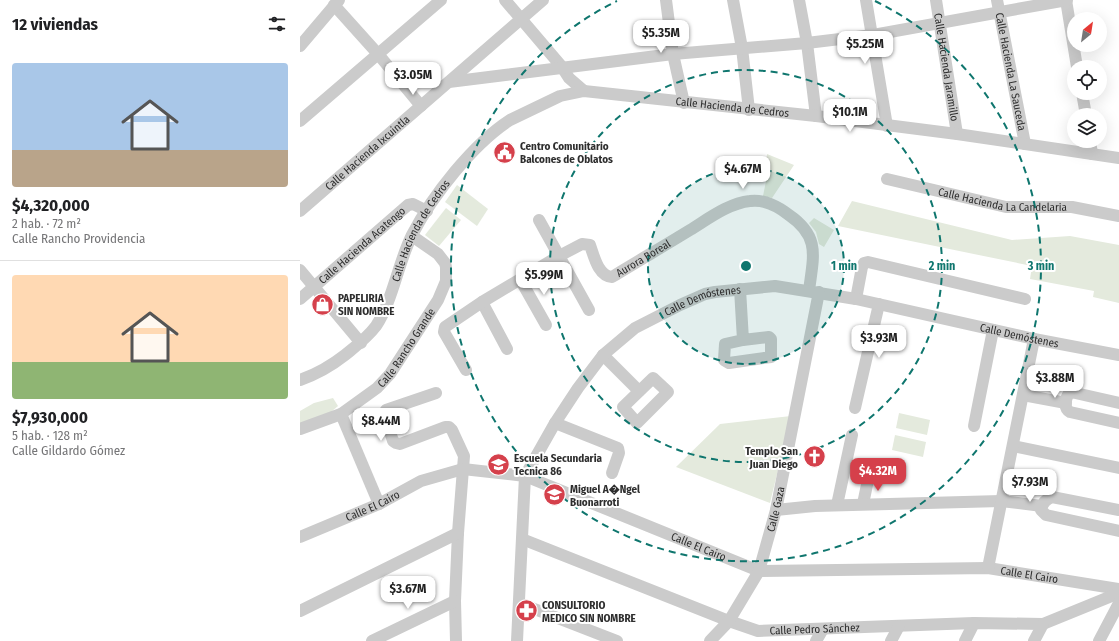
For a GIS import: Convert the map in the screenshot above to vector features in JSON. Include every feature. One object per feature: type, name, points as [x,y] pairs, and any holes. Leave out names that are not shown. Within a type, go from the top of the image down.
[{"type":"street","points":[[300,121],[441,0]]},
{"type":"street","points":[[505,0],[562,67],[569,78],[584,91]]},
{"type":"street","name":"Calle Hacienda Ixcuintla","points":[[300,211],[543,0]]},
{"type":"street","points":[[732,0],[742,48],[749,110]]},
{"type":"street","points":[[799,0],[807,42],[816,116]]},
{"type":"street","points":[[866,0],[887,126]]},
{"type":"street","name":"Calle Hacienda Jaramillo","points":[[936,0],[957,134]]},
{"type":"street","name":"Calle Hacienda La Sauceda","points":[[997,0],[1025,144]]},
{"type":"street","points":[[449,82],[673,54],[873,35],[1066,0],[1076,60]]},
{"type":"street","points":[[665,1],[673,54],[684,103]]},
{"type":"street","points":[[300,46],[336,2],[421,106]]},
{"type":"street","points":[[560,96],[569,78]]},
{"type":"street","name":"Calle Hacienda de Cedros","points":[[300,380],[330,366],[360,343],[374,328],[381,315],[412,236],[426,212],[454,173],[492,134],[510,120],[560,96],[584,91],[684,103],[816,116],[957,134],[1119,158]]},
{"type":"street","points":[[1091,148],[1092,154]]},
{"type":"street","name":"Calle Hacienda La Candelaria","points":[[887,179],[1006,207],[1072,207],[1119,216]]},
{"type":"street","name":"Aurora Boreal","points":[[466,370],[444,332],[444,328],[482,302],[580,245],[590,245],[602,272],[607,277],[612,277],[727,208],[743,202],[755,201],[767,203],[784,211],[800,222],[809,234],[812,243],[814,291]]},
{"type":"street","name":"Calle Hacienda Acatengo","points":[[300,299],[408,205],[413,204],[426,212]]},
{"type":"street","points":[[539,220],[589,310]]},
{"type":"street","name":"Calle Rancho Grande","points":[[300,429],[341,414],[377,388],[390,374],[438,300],[446,282],[445,263],[438,254],[412,236]]},
{"type":"street","points":[[856,299],[862,267],[864,263],[868,262],[1025,299]]},
{"type":"street","points":[[300,270],[360,343]]},
{"type":"street","points":[[520,279],[546,325]]},
{"type":"street","name":"Calle Demóstenes","points":[[517,641],[526,476],[555,423],[578,388],[603,355],[635,328],[680,305],[705,294],[715,292],[775,286],[814,291],[856,299],[1034,339],[1119,354]]},
{"type":"street","points":[[740,289],[743,340]]},
{"type":"street","name":"Calle Gaza","points":[[710,641],[729,621],[759,571],[776,510],[814,291]]},
{"type":"street","points":[[482,302],[507,349]]},
{"type":"street","points":[[855,408],[879,304]]},
{"type":"street","points":[[974,426],[993,330]]},
{"type":"street","points":[[988,568],[1034,339]]},
{"type":"street","points":[[603,355],[639,391]]},
{"type":"street","points":[[653,378],[668,392],[637,423],[623,407],[639,391],[653,378]]},
{"type":"street","points":[[1119,403],[1071,392],[1068,395],[1066,403],[1066,408],[1068,411],[1119,423]]},
{"type":"street","points":[[436,394],[385,411],[384,415],[393,441],[396,443],[400,444],[445,427],[449,427],[452,430],[464,456],[458,533],[455,601],[456,641]]},
{"type":"street","points":[[1023,395],[1066,403]]},
{"type":"street","points":[[341,414],[379,504]]},
{"type":"street","points":[[555,423],[616,447],[619,450],[619,453],[612,473]]},
{"type":"street","points":[[837,505],[852,435]]},
{"type":"street","points":[[1012,446],[1119,468]]},
{"type":"street","name":"Calle El Cairo","points":[[300,538],[379,504],[421,481],[463,469],[526,476],[759,571],[988,568],[1119,589]]},
{"type":"street","points":[[863,504],[869,475]]},
{"type":"street","points":[[1119,510],[1052,497],[1046,500],[1042,506],[1042,512],[1046,515],[1119,531]]},
{"type":"street","points":[[776,510],[837,505],[1001,501],[1042,506]]},
{"type":"street","points":[[300,611],[458,533]]},
{"type":"street","name":"Calle Pedro Sánchez","points":[[522,539],[729,621],[755,636],[823,629],[974,623],[1043,624],[1119,593]]},
{"type":"street","points":[[372,641],[455,601]]},
{"type":"street","points":[[519,603],[617,641]]},
{"type":"street","points":[[1099,641],[1119,603]]},
{"type":"street","points":[[965,641],[974,623]]},
{"type":"street","points":[[1034,641],[1043,624]]},
{"type":"street","points":[[891,641],[899,626]]},
{"type":"street","points":[[816,641],[823,629]]},
{"type":"shaded area","points":[[767,154],[794,165],[772,198],[763,196],[767,176],[765,174]]},
{"type":"shaded area","points":[[457,185],[488,209],[477,226],[445,202]]},
{"type":"shaded area","points":[[852,201],[1012,240],[1070,236],[1119,245],[1119,303],[1093,297],[1094,291],[1030,279],[1032,266],[838,226]]},
{"type":"shaded area","points":[[446,208],[461,220],[439,246],[425,235]]},
{"type":"shaded area","points":[[814,218],[834,230],[824,247],[819,244],[816,232],[809,223]]},
{"type":"shaded area","points":[[333,398],[338,406],[331,412],[300,425],[300,411],[314,403]]},
{"type":"shaded area","points":[[899,413],[930,420],[927,435],[896,428]]},
{"type":"shaded area","points":[[791,416],[770,503],[676,467],[720,424]]},
{"type":"shaded area","points":[[895,435],[926,442],[923,457],[892,450]]},
{"type":"place","name":"Centro Comunitario Balcones de Oblatos","points":[[505,152]]},
{"type":"place","name":"PAPELIRIA SIN NOMBRE","points":[[322,304]]},
{"type":"place","name":"Templo San Juan Diego","points":[[814,457]]},
{"type":"place","name":"Escuela Secundaria Tecnica 86","points":[[498,464]]},
{"type":"place","name":"Miguel A�Ngel Buonarroti","points":[[554,495]]},
{"type":"place","name":"CONSULTORIO MEDICO SIN NOMBRE","points":[[527,611]]}]
